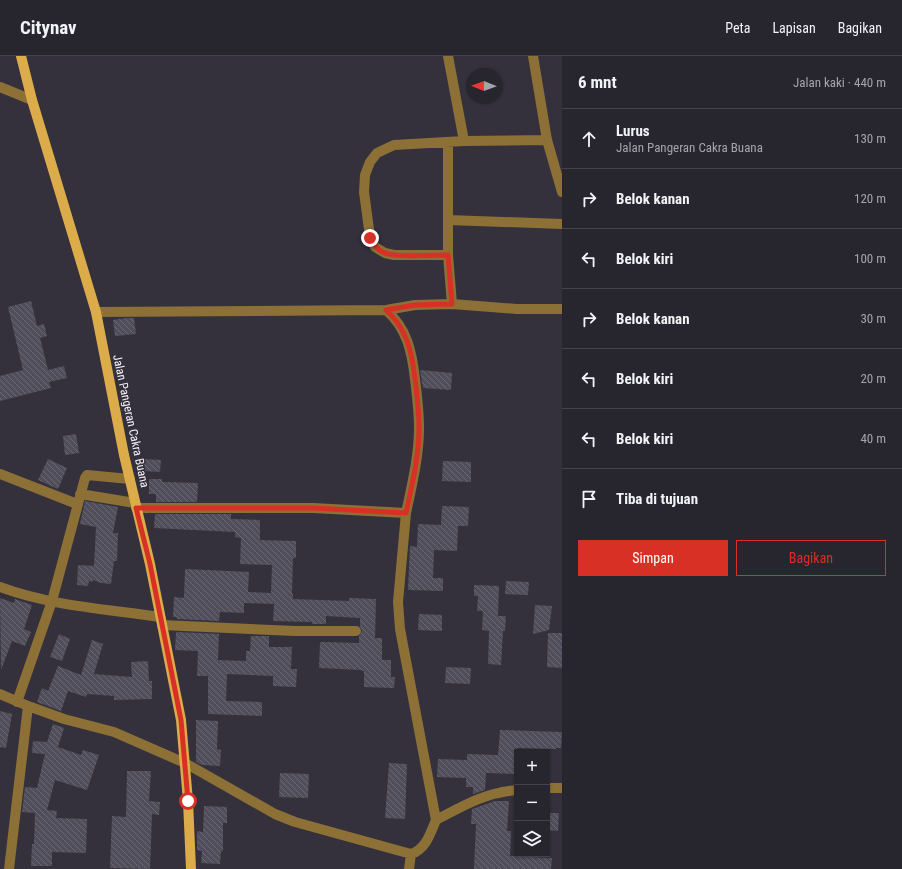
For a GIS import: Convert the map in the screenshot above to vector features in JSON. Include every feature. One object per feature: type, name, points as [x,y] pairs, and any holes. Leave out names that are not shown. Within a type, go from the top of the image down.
[{"type":"main road","name":"Jalan Pangeran Cakra Buana","points":[[21,56],[32,100],[96,312],[130,479],[150,564],[181,720],[191,869]]},
{"type":"street","points":[[448,56],[464,141]]},
{"type":"street","points":[[534,56],[547,140],[562,192]]},
{"type":"street","points":[[0,88],[32,100]]},
{"type":"street","points":[[448,255],[394,255],[385,254],[375,247],[370,238],[364,192],[366,175],[370,162],[377,153],[394,145],[464,141],[547,140]]},
{"type":"street","points":[[448,142],[448,255],[452,304]]},
{"type":"street","points":[[448,220],[562,224]]},
{"type":"street","points":[[96,312],[386,310],[415,305],[452,304],[517,309],[562,309]]},
{"type":"street","points":[[0,694],[17,702],[64,719],[114,732],[185,763],[275,814],[295,822],[411,854],[418,852],[425,844],[436,820],[400,629],[398,602],[406,513],[417,456],[419,429],[418,404],[414,372],[407,340],[402,328],[395,318],[386,310]]},
{"type":"street","points":[[0,474],[79,499],[136,505],[313,508],[406,513]]},
{"type":"street","points":[[17,702],[52,601],[85,478],[87,475],[130,479]]},
{"type":"street","points":[[0,587],[17,593],[52,601],[161,621],[295,631],[356,631]]},
{"type":"street","points":[[9,869],[28,706]]},
{"type":"street","points":[[550,788],[562,788]]},
{"type":"street","points":[[436,820],[482,797],[514,790]]},
{"type":"street","points":[[409,869],[411,854]]},
{"type":"building","points":[[31,301],[37,326],[44,324],[47,336],[40,338],[48,370],[64,366],[67,378],[49,382],[51,388],[0,401],[0,376],[23,370],[8,307]]},
{"type":"building","points":[[134,318],[136,334],[115,336],[113,320]]},
{"type":"building","points":[[420,370],[452,373],[451,390],[423,388]]},
{"type":"building","points":[[76,434],[79,453],[65,455],[63,436]]},
{"type":"building","points":[[48,459],[67,468],[58,489],[38,480]]},
{"type":"building","points":[[144,459],[161,460],[160,472],[143,471]]},
{"type":"building","points":[[443,461],[471,462],[471,482],[442,481]]},
{"type":"building","points":[[149,479],[162,479],[162,482],[198,483],[197,502],[156,502],[156,494],[149,494]]},
{"type":"building","points":[[85,501],[118,507],[113,533],[118,533],[117,561],[114,561],[111,584],[93,580],[92,582],[89,581],[88,586],[77,585],[78,565],[94,566],[96,527],[80,524]]},
{"type":"building","points":[[442,506],[469,507],[468,526],[458,526],[457,551],[434,550],[433,578],[443,578],[443,591],[408,590],[410,546],[417,547],[418,524],[441,525]]},
{"type":"building","points":[[155,514],[231,514],[231,519],[260,520],[260,540],[296,541],[296,558],[293,558],[293,599],[349,601],[349,598],[376,599],[375,638],[382,638],[382,660],[391,660],[391,677],[395,677],[394,688],[364,687],[364,671],[362,670],[319,668],[320,642],[359,643],[359,636],[362,631],[360,626],[360,618],[326,616],[326,624],[312,624],[312,622],[273,621],[274,604],[244,603],[244,613],[220,612],[219,621],[177,619],[177,617],[173,617],[174,597],[184,598],[185,569],[249,572],[248,592],[271,593],[272,565],[240,564],[241,538],[235,537],[235,532],[154,528]]},
{"type":"building","points":[[506,581],[529,582],[528,595],[505,594]]},
{"type":"building","points":[[474,585],[499,586],[498,616],[506,616],[505,631],[503,631],[501,665],[488,664],[489,631],[482,630],[483,611],[477,611],[478,596],[474,596]]},
{"type":"building","points":[[0,598],[14,603],[15,599],[32,605],[24,629],[31,632],[25,646],[12,641],[1,670]]},
{"type":"building","points":[[535,605],[552,606],[549,630],[533,634]]},
{"type":"building","points":[[419,614],[442,615],[442,631],[418,630]]},
{"type":"building","points":[[176,632],[219,634],[218,660],[246,661],[246,651],[250,651],[251,636],[269,636],[269,647],[292,647],[291,669],[297,669],[296,687],[273,686],[273,676],[227,674],[226,701],[262,702],[262,716],[208,714],[208,676],[197,676],[198,651],[175,650]]},
{"type":"building","points":[[548,633],[562,633],[562,668],[547,667]]},
{"type":"building","points":[[59,634],[70,639],[62,661],[50,657]]},
{"type":"building","points":[[92,640],[103,644],[94,674],[132,677],[131,662],[148,661],[149,681],[152,681],[152,699],[114,700],[114,696],[87,694],[86,697],[68,691],[61,711],[37,702],[42,688],[48,691],[58,666],[81,675]]},
{"type":"building","points":[[446,667],[471,668],[470,684],[445,683]]},
{"type":"building","points":[[0,711],[12,714],[6,748],[0,747]]},
{"type":"building","points":[[196,720],[218,721],[217,749],[221,750],[220,766],[202,765],[196,762]]},
{"type":"building","points":[[53,724],[64,728],[58,747],[81,755],[83,750],[99,755],[87,790],[55,780],[47,810],[57,811],[56,818],[87,819],[86,853],[52,852],[52,866],[31,866],[32,844],[34,844],[35,813],[22,812],[25,787],[37,788],[45,754],[32,753],[33,741],[47,742]]},
{"type":"building","points":[[500,730],[562,732],[561,748],[514,749],[514,774],[486,773],[485,790],[473,794],[473,787],[466,787],[466,778],[437,777],[438,759],[467,760],[467,754],[498,755]]},
{"type":"building","points":[[389,763],[407,764],[405,819],[385,818]]},
{"type":"building","points":[[127,771],[151,771],[149,801],[160,802],[159,815],[152,814],[150,869],[110,868],[112,816],[126,817]]},
{"type":"building","points":[[280,773],[309,774],[308,798],[279,797]]},
{"type":"building","points":[[495,801],[509,801],[507,831],[511,831],[510,856],[552,858],[551,869],[474,869],[476,824],[471,824],[472,809]]},
{"type":"building","points":[[204,806],[227,807],[227,823],[223,823],[223,851],[221,851],[220,864],[201,863],[202,851],[197,850],[197,831],[203,832]]},
{"type":"building","points":[[550,813],[559,813],[558,831],[550,830]]},
{"type":"route","points":[[188,801],[181,720],[150,564],[136,508],[313,508],[406,513],[417,456],[419,429],[418,404],[414,372],[407,340],[402,328],[395,318],[386,310],[415,305],[452,304],[448,255],[385,254],[375,247],[370,238]]}]
